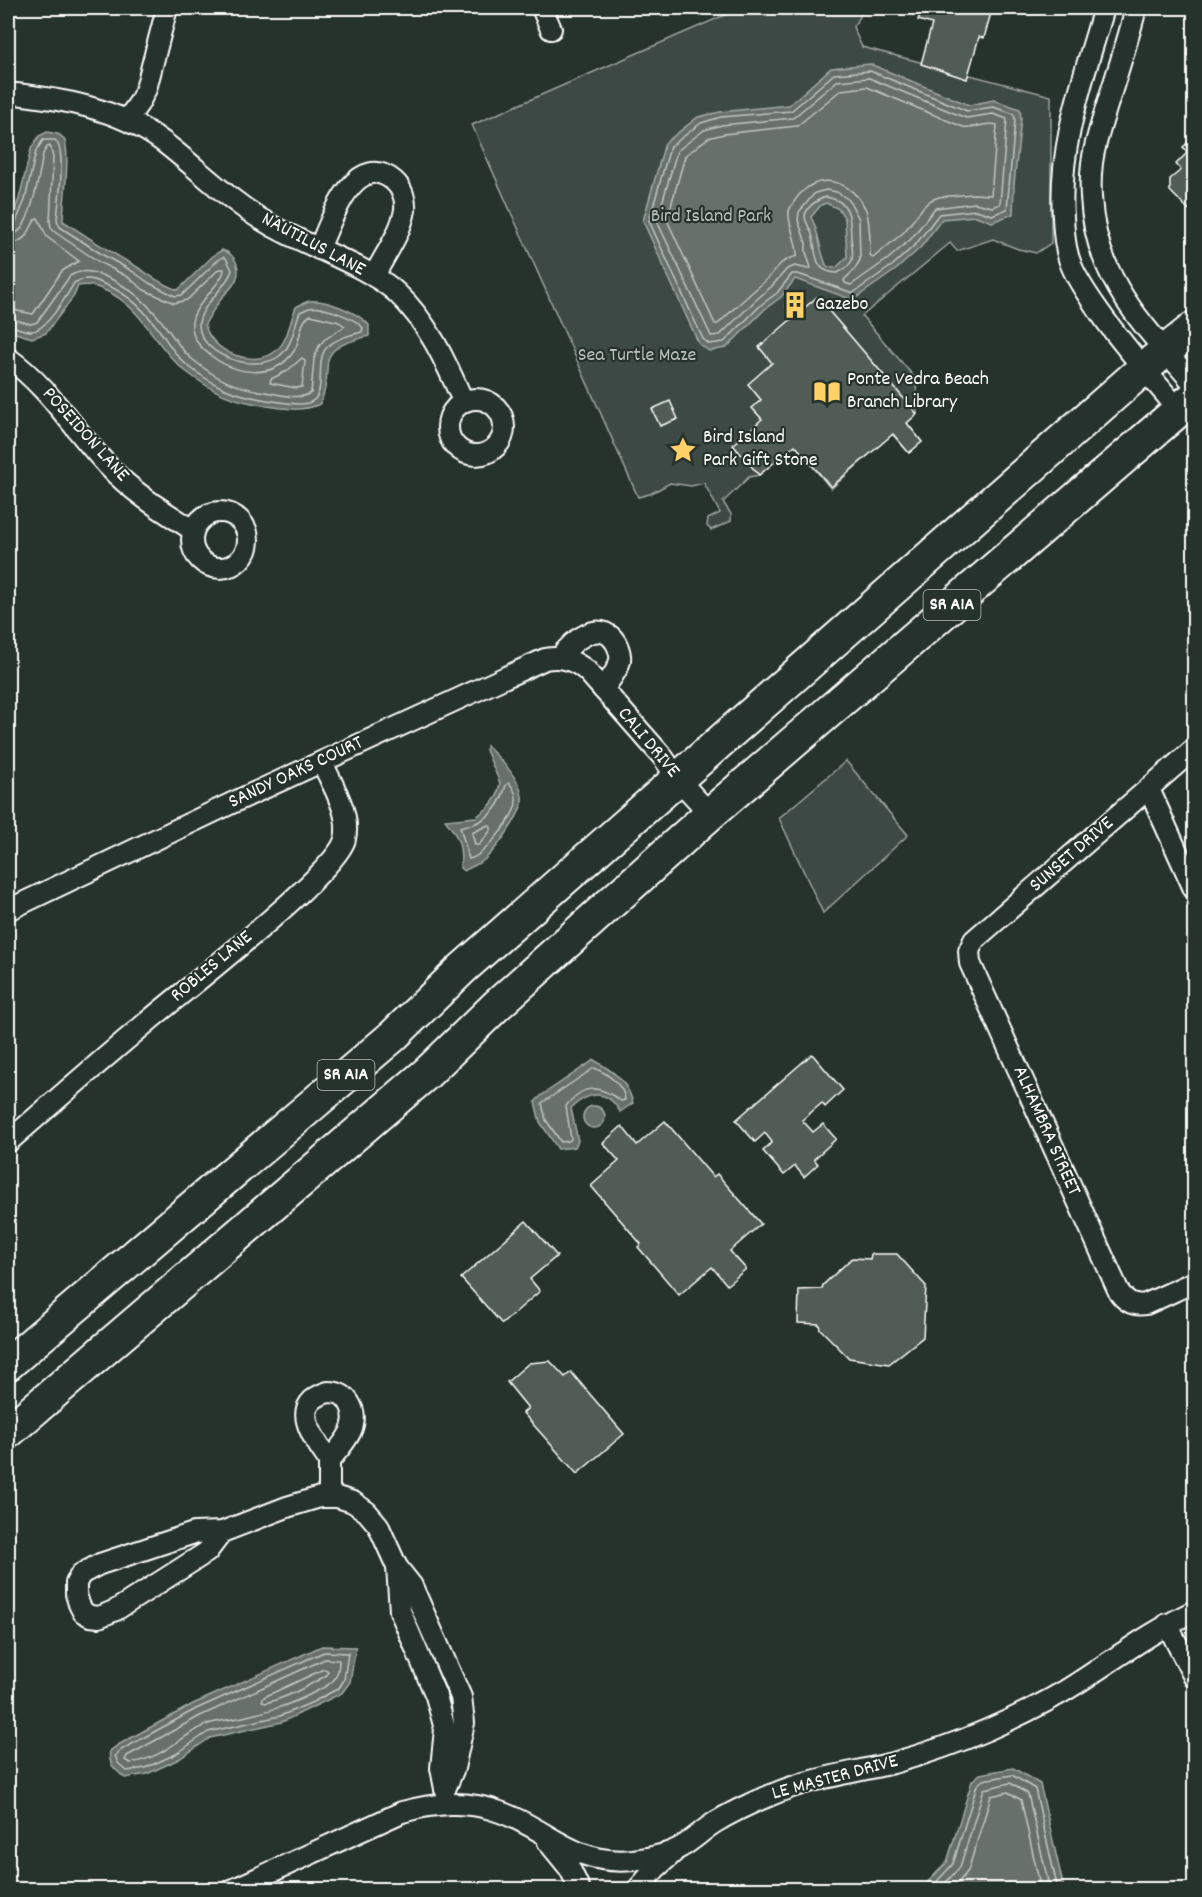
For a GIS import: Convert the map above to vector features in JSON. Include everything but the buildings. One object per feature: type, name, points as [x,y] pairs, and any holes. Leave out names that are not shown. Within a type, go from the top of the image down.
[{"type":"main road","name":"SR A1A","points":[[8,1364],[393,1036],[462,969],[1194,328]]},
{"type":"main road","name":"SR A1A","points":[[8,1432],[427,1073],[496,1006],[710,814],[1189,397]]},
{"type":"street","points":[[127,120],[146,89],[167,8]]},
{"type":"street","points":[[542,8],[551,29]]},
{"type":"street","points":[[1104,8],[1063,158],[1061,192],[1066,251],[1072,269],[1090,299],[1155,360],[1189,397]]},
{"type":"street","points":[[1136,8],[1095,145],[1090,180],[1092,213],[1096,241],[1107,270],[1155,360],[1189,397]]},
{"type":"street","points":[[1080,92],[1109,100]]},
{"type":"street","name":"NAUTILUS LANE","points":[[8,93],[50,98],[96,109],[127,120],[162,141],[230,197],[272,226],[374,276],[395,292],[426,327],[463,401]]},
{"type":"street","points":[[319,249],[338,206],[353,182],[371,174],[389,177],[402,190],[405,207],[396,232],[374,276]]},
{"type":"street","name":"POSEIDON LANE","points":[[8,358],[51,396],[110,469],[136,492],[193,530]]},
{"type":"street","points":[[560,658],[569,645],[589,633],[596,632],[611,637],[620,652],[620,660],[613,676],[603,689]]},
{"type":"street","name":"CALI DRIVE","points":[[560,658],[579,664],[587,671],[710,814]]},
{"type":"street","name":"SANDY OAKS COURT","points":[[8,910],[545,659],[560,658]]},
{"type":"street","name":"SUNSET DRIVE","points":[[973,970],[969,951],[974,940],[1194,749]]},
{"type":"street","name":"ROBLES LANE","points":[[8,1142],[282,908],[339,853],[345,841],[347,827],[345,813],[322,762]]},
{"type":"street","points":[[1149,789],[1194,889]]},
{"type":"street","name":"ALHAMBRA STREET","points":[[973,970],[1119,1292],[1129,1302],[1139,1305],[1194,1282]]},
{"type":"street","points":[[329,1461],[329,1496]]},
{"type":"street","points":[[222,1532],[207,1552],[116,1610],[99,1617],[83,1612],[79,1604],[76,1583],[81,1574],[88,1569],[194,1533],[222,1532],[320,1497],[329,1496],[353,1502],[367,1512],[378,1525],[397,1567],[412,1586],[461,1697],[464,1722],[447,1796]]},
{"type":"street","points":[[397,1567],[400,1611],[442,1713],[446,1729],[441,1768],[447,1796]]},
{"type":"street","name":"LE MASTER DRIVE","points":[[232,1890],[402,1812],[430,1805],[447,1796],[515,1818],[565,1847],[591,1857],[607,1860],[632,1860],[656,1856],[680,1848],[714,1824],[773,1793],[893,1762],[986,1731],[1035,1708],[1078,1683],[1137,1642],[1194,1611]]},
{"type":"street","points":[[1167,1624],[1194,1677]]},
{"type":"street","points":[[432,1688],[454,1678]]},
{"type":"street","points":[[536,1831],[556,1850],[570,1869],[580,1890]]},
{"type":"street","points":[[637,1890],[656,1868],[680,1848]]},
{"type":"green space","name":"Bird Island Park","points":[[741,8],[861,8],[862,13],[853,27],[862,47],[1051,96],[1051,243],[1036,253],[993,239],[957,251],[950,243],[862,316],[916,379],[917,414],[907,423],[922,442],[909,453],[892,434],[831,489],[795,445],[759,475],[749,477],[723,502],[731,514],[731,521],[711,530],[707,526],[708,519],[720,513],[704,483],[691,486],[670,483],[650,494],[638,497],[472,125]]},
{"type":"green space","points":[[846,761],[908,835],[823,913],[779,818]]},
{"type":"water","points":[[870,64],[969,105],[994,100],[1020,109],[1013,214],[992,222],[976,216],[942,219],[921,247],[897,269],[853,300],[795,279],[781,297],[765,309],[726,348],[709,351],[699,344],[643,221],[665,143],[698,117],[720,112],[789,105],[831,68]],"holes":[[[826,203],[839,209],[845,219],[847,257],[836,268],[827,267],[811,217],[821,205]]]},
{"type":"water","points":[[47,132],[60,136],[66,145],[67,166],[63,221],[159,282],[178,290],[222,250],[235,259],[238,269],[236,280],[205,324],[215,343],[224,350],[246,358],[268,356],[284,341],[296,307],[310,301],[325,302],[364,320],[369,325],[369,336],[338,347],[331,354],[328,361],[325,390],[320,404],[300,409],[281,408],[254,404],[214,390],[184,370],[164,350],[129,306],[117,297],[92,286],[78,286],[74,296],[46,333],[32,338],[8,331],[8,228],[19,199],[31,149],[39,136]]},
{"type":"water","points":[[487,746],[513,775],[520,789],[522,803],[515,820],[496,847],[484,860],[464,871],[460,868],[461,854],[458,842],[445,820],[476,817],[489,807],[497,796],[500,783],[486,750]]},
{"type":"water","points":[[594,1060],[619,1077],[627,1088],[633,1103],[620,1112],[615,1104],[603,1096],[584,1098],[571,1108],[578,1141],[575,1147],[558,1149],[540,1122],[535,1102]]},
{"type":"water","points":[[594,1106],[602,1109],[605,1117],[602,1125],[594,1128],[586,1125],[583,1117],[586,1109]]},
{"type":"water","points":[[322,1646],[356,1647],[350,1682],[342,1693],[282,1722],[210,1738],[179,1759],[147,1774],[125,1778],[111,1763],[110,1751],[118,1745],[193,1704]]},
{"type":"water","points":[[1013,1768],[1040,1784],[1064,1889],[921,1889],[947,1862],[972,1781],[980,1774]]},
{"type":"place","name":"Gazebo","points":[[795,305]]},
{"type":"place","name":"Ponte Vedra Beach Branch Library","points":[[827,392]]},
{"type":"place","name":"Bird Island Park Gift Stone","points":[[683,450]]},
{"type":"park label","name":"Sea Turtle Maze","points":[[637,356]]}]
